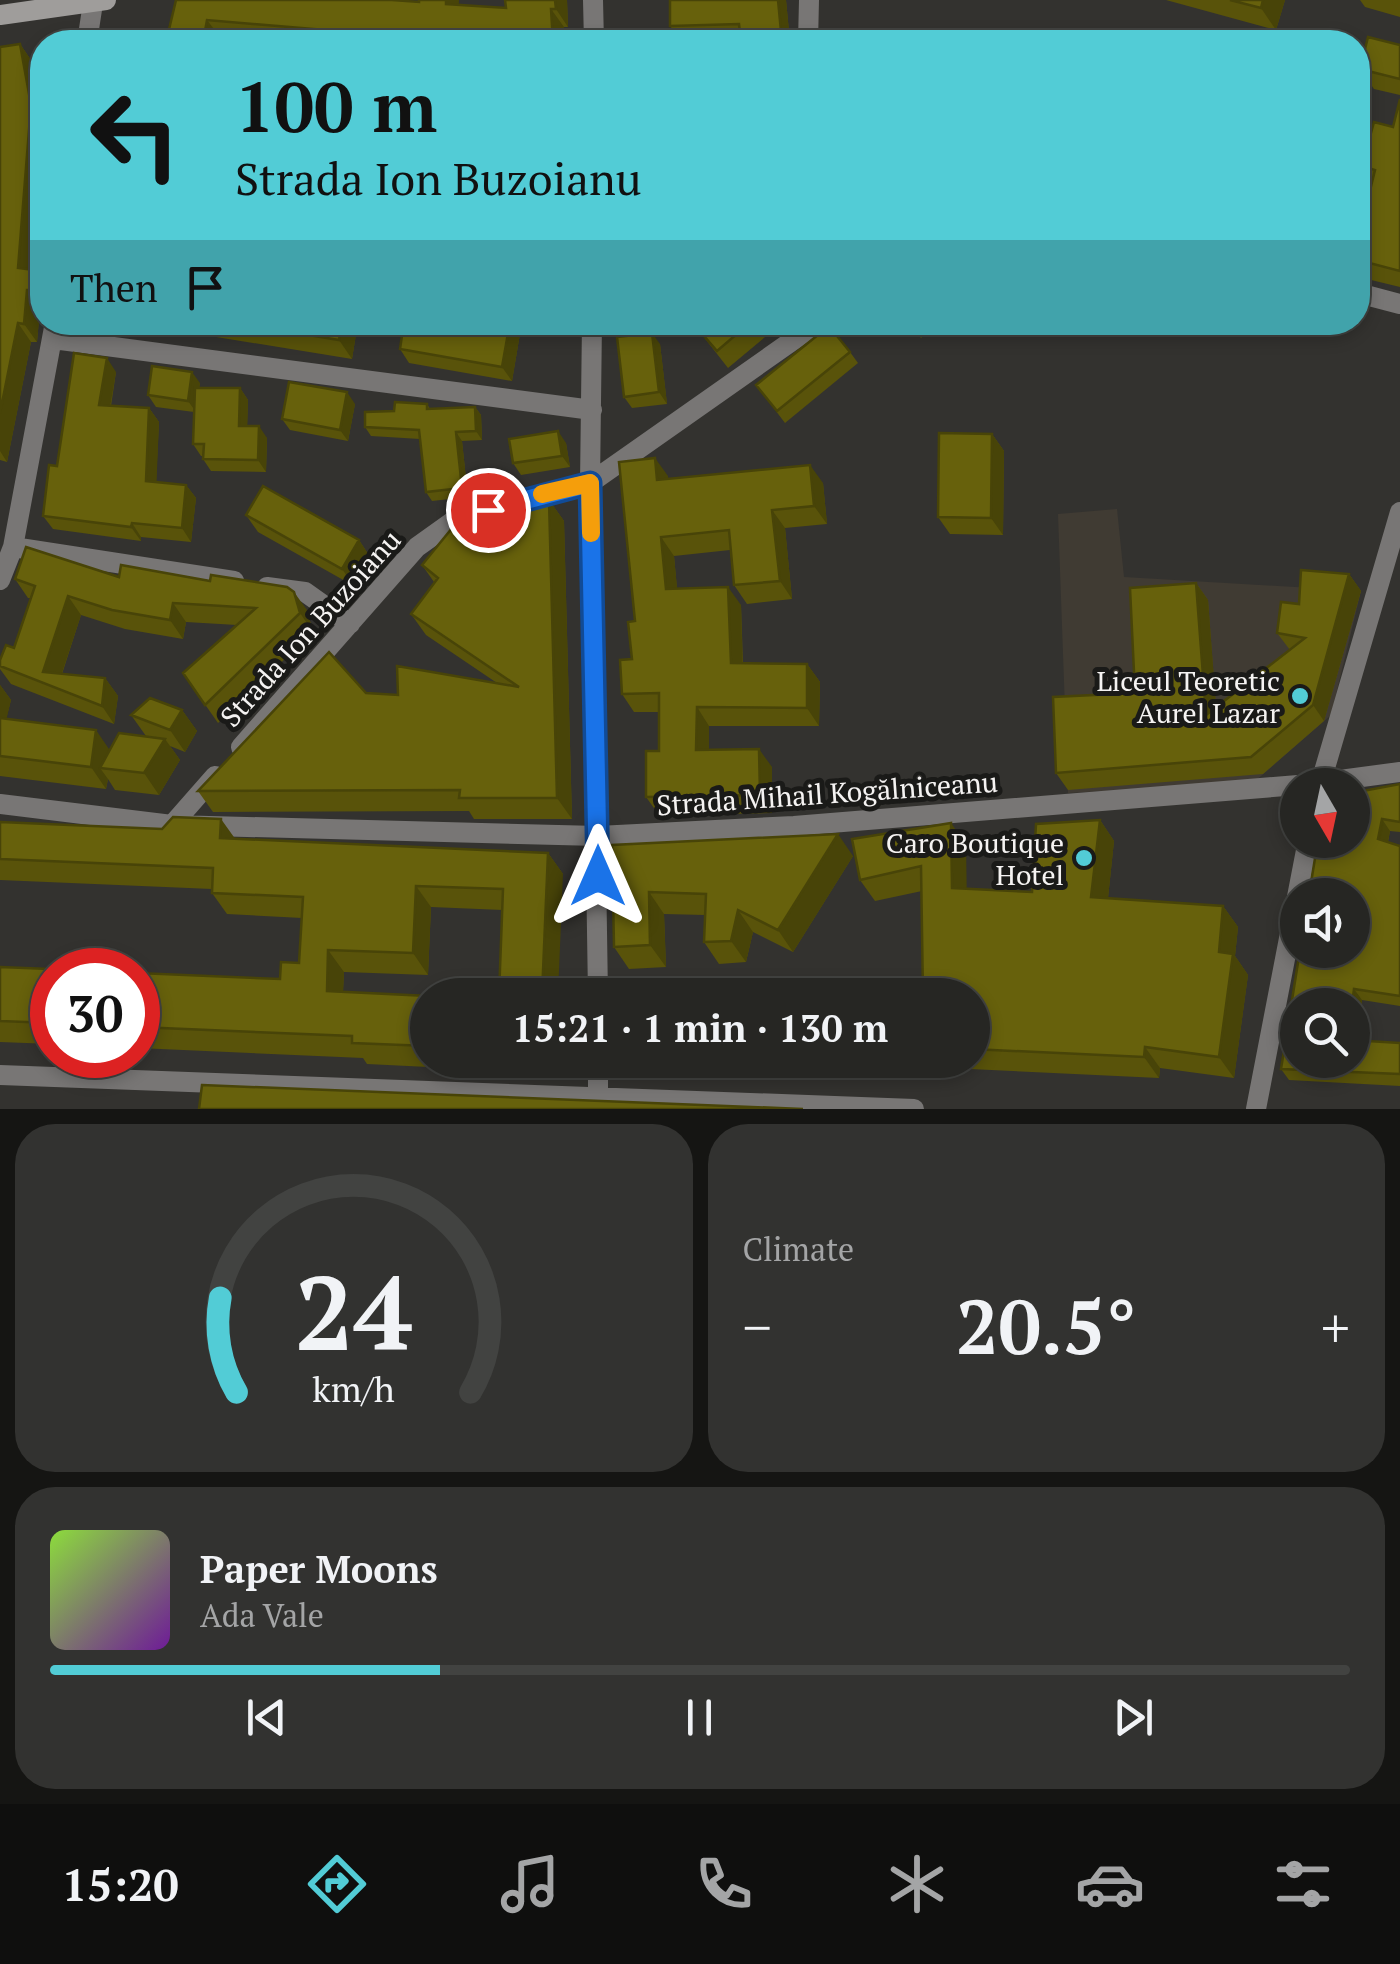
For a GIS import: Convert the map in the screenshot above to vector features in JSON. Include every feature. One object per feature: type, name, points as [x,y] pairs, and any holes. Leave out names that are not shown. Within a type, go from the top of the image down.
[{"type":"main road","points":[[0,15],[100,2]]},
{"type":"street","points":[[592,0],[593,30]]},
{"type":"street","points":[[808,30],[809,0]]},
{"type":"street","points":[[91,30],[100,2]]},
{"type":"street","points":[[1370,297],[1400,304]]},
{"type":"street","points":[[0,580],[13,547],[53,335]]},
{"type":"street","points":[[81,335],[592,410]]},
{"type":"street","points":[[592,335],[590,483],[598,978]]},
{"type":"street","name":"Strada Ion Buzoianu","points":[[172,825],[416,547],[452,522],[524,498],[590,483],[801,335]]},
{"type":"street","points":[[1325,768],[1400,512]]},
{"type":"street","points":[[13,547],[304,592],[350,624]]},
{"type":"street","name":"Strada Mihail Kogălniceanu","points":[[1370,776],[1400,772]]},
{"type":"street","name":"Strada Mihail Kogălniceanu","points":[[0,804],[172,825],[598,836],[794,826],[1280,787]]},
{"type":"street","points":[[1256,1109],[1305,858]]},
{"type":"street","points":[[0,1075],[914,1109]]},
{"type":"street","points":[[598,1078],[598,1099]]},
{"type":"shaded area","points":[[1117,509],[1124,577],[1361,591],[1331,715],[1253,783],[1068,793],[1058,514]]},
{"type":"building","points":[[176,0],[446,0],[446,4],[506,8],[505,0],[555,0],[556,9],[551,9],[552,30],[325,30],[207,20],[205,30],[169,30]]},
{"type":"building","points":[[670,0],[778,0],[781,30],[740,30],[739,24],[670,26]]},
{"type":"building","points":[[1230,0],[1263,0],[1261,8]]},
{"type":"building","points":[[1370,38],[1400,45],[1400,79],[1370,72]]},
{"type":"building","points":[[20,44],[30,99],[18,268],[30,270],[30,290],[24,324],[18,323],[0,413],[0,47]]},
{"type":"building","points":[[1400,99],[1400,271],[1370,263],[1370,190],[1375,170],[1370,168],[1370,137],[1374,122],[1393,127]]},
{"type":"building","points":[[308,335],[340,335],[339,340]]},
{"type":"building","points":[[402,335],[508,335],[502,367],[400,349]]},
{"type":"building","points":[[652,335],[659,392],[624,397],[617,337]]},
{"type":"building","points":[[703,335],[736,335],[717,351]]},
{"type":"building","points":[[818,335],[836,335],[850,352],[777,411],[756,385]]},
{"type":"building","points":[[74,353],[107,358],[99,405],[149,408],[146,481],[186,485],[182,528],[132,523],[131,527],[43,516],[49,465],[57,466]]},
{"type":"building","points":[[152,366],[192,372],[188,401],[148,395]]},
{"type":"building","points":[[289,382],[347,392],[340,430],[282,419]]},
{"type":"building","points":[[195,388],[240,388],[239,426],[259,426],[258,460],[203,459],[204,444],[193,444]]},
{"type":"building","points":[[395,402],[427,404],[427,409],[475,407],[476,431],[456,432],[462,488],[426,492],[419,430],[365,427],[365,412],[394,411]]},
{"type":"building","points":[[558,431],[562,456],[513,463],[509,439]]},
{"type":"building","points":[[939,433],[992,434],[991,518],[938,517]]},
{"type":"building","points":[[655,458],[657,480],[810,465],[814,506],[772,510],[780,581],[734,585],[729,530],[661,537],[666,589],[728,587],[731,663],[807,664],[807,708],[697,707],[696,750],[759,749],[760,795],[646,797],[646,751],[659,751],[659,693],[622,694],[620,660],[632,659],[628,622],[635,621],[619,462]]},
{"type":"building","points":[[263,486],[359,540],[342,569],[246,515]]},
{"type":"building","points":[[549,500],[557,798],[459,798],[460,790],[198,791],[329,652],[366,693],[398,695],[397,666],[519,687],[411,614],[438,578],[422,565],[470,506],[507,537],[506,508]]},
{"type":"building","points":[[26,547],[119,577],[121,565],[210,581],[211,575],[287,587],[294,592],[300,613],[205,705],[183,673],[256,608],[173,603],[170,620],[112,610],[68,596],[43,672],[105,678],[102,706],[0,666],[6,645],[14,648],[35,586],[15,579]]},
{"type":"building","name":"Liceul Teoretic Aurel Lazar","points":[[1301,570],[1349,574],[1313,705],[1251,757],[1056,773],[1053,697],[1135,693],[1130,588],[1196,583],[1206,715],[1305,638],[1277,633],[1281,602],[1299,604]]},
{"type":"building","points":[[150,698],[182,710],[170,730],[131,715]]},
{"type":"building","points":[[0,718],[96,730],[91,767],[0,756]]},
{"type":"building","points":[[119,733],[165,739],[144,773],[100,768]]},
{"type":"building","points":[[1400,784],[1400,822],[1382,819],[1378,839],[1400,846],[1400,996],[1370,991],[1370,988],[1294,988],[1297,968],[1370,968],[1370,878],[1312,878],[1315,858],[1370,858],[1370,790]]},
{"type":"building","points":[[173,817],[221,819],[220,838],[548,853],[543,978],[500,978],[503,889],[416,886],[413,953],[328,950],[327,991],[410,995],[410,1045],[352,1043],[352,1036],[160,1028],[160,974],[280,979],[281,962],[299,963],[303,897],[212,893],[213,868],[0,859],[0,822],[162,829]]},
{"type":"building","points":[[1100,820],[1091,897],[1223,906],[1219,952],[1233,954],[1219,1057],[1145,1047],[1144,1057],[990,1050],[990,978],[923,978],[921,866],[860,880],[852,839],[951,823],[952,888],[1032,892],[1036,824]]},
{"type":"building","points":[[838,834],[778,930],[738,910],[731,941],[704,942],[706,894],[649,892],[650,945],[614,947],[612,845]]},
{"type":"building","points":[[0,967],[30,968],[30,1022],[0,1021]]},
{"type":"building","points":[[1370,1041],[1400,1043],[1400,1074],[1370,1073]]},
{"type":"building","points":[[202,1085],[803,1109],[199,1109]]},
{"type":"slow traffic","points":[[542,494],[590,483],[591,533]]},
{"type":"place","name":"Liceul Teoretic Aurel Lazar","points":[[1300,696]]},
{"type":"place","name":"Caro Boutique Hotel","points":[[1084,858]]},
{"type":"route","points":[[488,510],[590,483],[598,876]]}]
